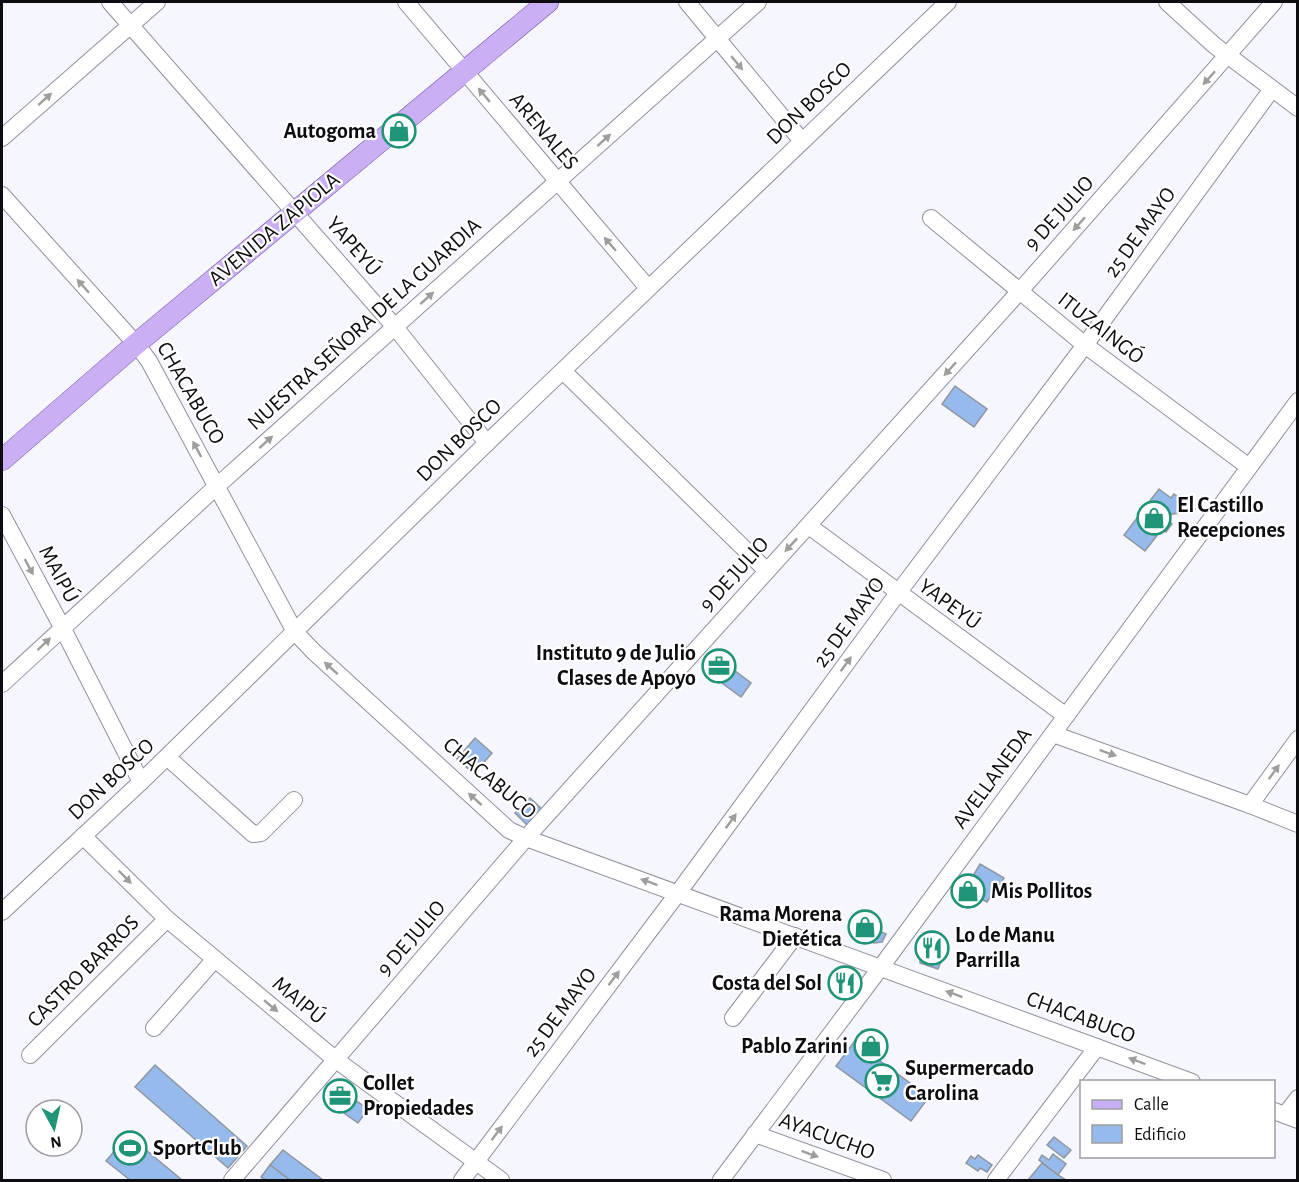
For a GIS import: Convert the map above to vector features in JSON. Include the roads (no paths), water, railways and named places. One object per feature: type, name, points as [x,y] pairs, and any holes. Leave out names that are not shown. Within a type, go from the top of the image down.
[{"type":"main road","name":"AVENIDA ZAPIOLA","points":[[2,460],[136,344],[548,2]]},
{"type":"street","name":"YAPEYÚ","points":[[110,2],[395,327],[487,443]]},
{"type":"street","points":[[2,138],[157,2]]},
{"type":"street","name":"ARENALES","points":[[406,2],[648,288]]},
{"type":"street","points":[[687,2],[802,141]]},
{"type":"street","name":"NUESTRA SEÑORA DE LA GUARDIA","points":[[2,684],[217,486],[758,2]]},
{"type":"street","name":"DON BOSCO","points":[[2,912],[167,757],[487,443],[948,2]]},
{"type":"street","points":[[1167,2],[1228,56],[1298,108]]},
{"type":"street","name":"9 DE JULIO","points":[[232,1180],[526,838],[1019,292],[1274,2]]},
{"type":"street","name":"25 DE MAYO","points":[[462,1180],[1085,345],[1272,89]]},
{"type":"street","name":"CHACABUCO","points":[[2,195],[149,361],[295,632],[510,830],[526,838],[1187,1080]]},
{"type":"street","name":"ITUZAINGÓ","points":[[931,218],[1085,345],[1249,467]]},
{"type":"street","points":[[564,371],[767,571]]},
{"type":"street","name":"AVELLANEDA","points":[[721,1180],[1298,401]]},
{"type":"street","name":"MAIPÚ","points":[[2,515],[141,782]]},
{"type":"street","name":"YAPEYÚ","points":[[809,526],[1066,716]]},
{"type":"street","points":[[1053,734],[1298,824]]},
{"type":"street","points":[[1250,805],[1298,740]]},
{"type":"street","points":[[167,757],[253,834],[261,833],[294,800]]},
{"type":"street","name":"MAIPÚ","points":[[83,836],[167,919],[336,1060],[501,1180]]},
{"type":"street","name":"CASTRO BARROS","points":[[30,1055],[167,919]]},
{"type":"street","points":[[733,1018],[795,936]]},
{"type":"street","points":[[154,1028],[214,959]]},
{"type":"street","points":[[996,1180],[1097,1047]]},
{"type":"street","points":[[1285,1116],[1298,1098]]},
{"type":"street","name":"AYACUCHO","points":[[755,1134],[883,1180]]},
{"type":"place","name":"Autogoma","points":[[399,131]]},
{"type":"place","name":"El Castillo Recepciones","points":[[1154,518]]},
{"type":"place","name":"Instituto 9 de Julio Clases de Apoyo","points":[[719,666]]},
{"type":"place","name":"Mis Pollitos","points":[[968,891]]},
{"type":"place","name":"Rama Morena Dietética","points":[[865,927]]},
{"type":"place","name":"Lo de Manu Parrilla","points":[[932,948]]},
{"type":"place","name":"Costa del Sol","points":[[845,983]]},
{"type":"place","name":"Pablo Zarini","points":[[871,1046]]},
{"type":"place","name":"Supermercado Carolina","points":[[882,1081]]},
{"type":"place","name":"Collet Propiedades","points":[[340,1096]]},
{"type":"place","name":"SportClub","points":[[130,1148]]}]
